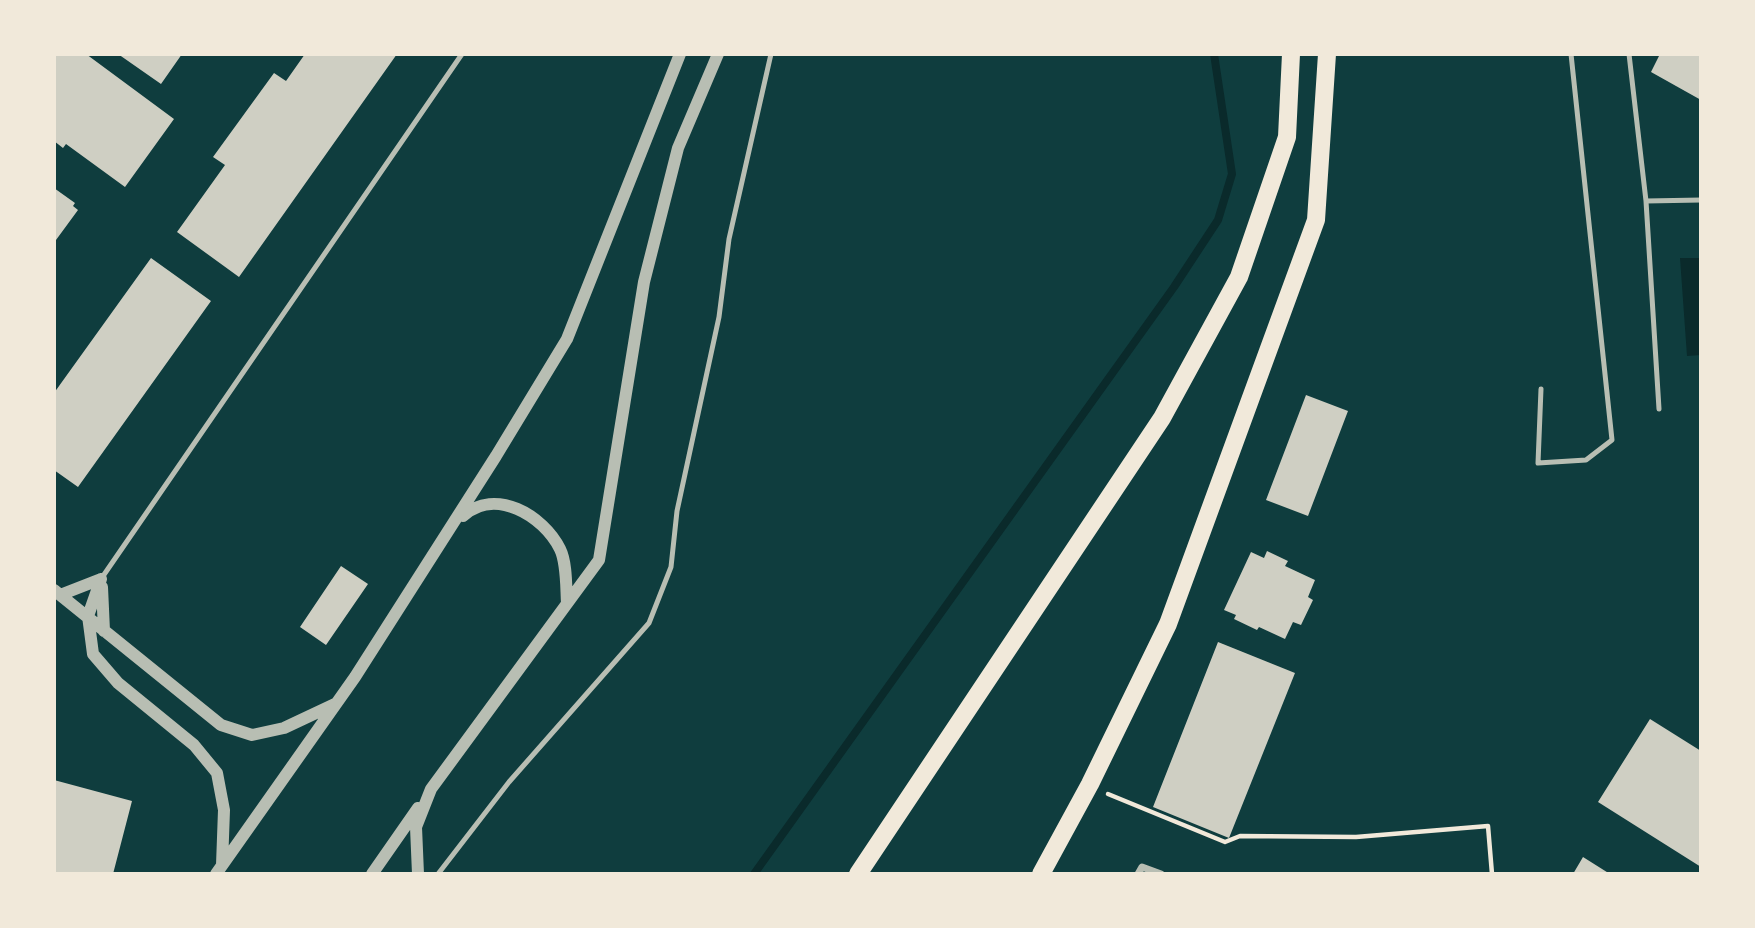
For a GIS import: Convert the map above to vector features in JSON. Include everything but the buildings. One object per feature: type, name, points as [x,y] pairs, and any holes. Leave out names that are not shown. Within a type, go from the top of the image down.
[{"type":"main road","points":[[858,874],[1161,418],[1239,277],[1287,137],[1291,54]]},
{"type":"main road","points":[[1041,874],[1090,784],[1168,624],[1316,220],[1327,54]]},
{"type":"street","points":[[219,870],[335,704],[452,526],[567,339],[680,54]]},
{"type":"street","points":[[372,874],[599,560],[645,282],[678,148],[718,54]]},
{"type":"street","points":[[452,526],[474,506],[501,502],[536,519],[561,550],[567,603]]},
{"type":"street","points":[[57,593],[101,579]]},
{"type":"street","points":[[101,579],[88,616],[93,653],[118,684],[194,744],[218,773],[224,810],[219,870]]},
{"type":"street","points":[[101,579],[104,631]]},
{"type":"street","points":[[57,593],[221,725],[252,735],[284,728],[335,704]]},
{"type":"street","points":[[418,874],[416,827],[431,790]]},
{"type":"street","points":[[1138,874],[1142,867],[1161,874]]},
{"type":"lane","points":[[101,579],[462,54]]},
{"type":"lane","points":[[438,874],[509,782],[649,623],[671,567],[677,511],[719,317],[729,239],[771,54]]},
{"type":"lane","points":[[1541,389],[1538,463],[1586,460],[1612,440],[1571,54]]},
{"type":"lane","points":[[1629,54],[1646,201],[1659,409]]},
{"type":"lane","points":[[1646,201],[1701,200]]},
{"type":"path","points":[[1090,784],[1225,842],[1241,836],[1356,837],[1488,826],[1492,874]]},
{"type":"water","points":[[1680,258],[1701,258],[1701,355],[1687,356]]},
{"type":"waterway","points":[[754,874],[1174,287],[1218,220],[1232,174],[1214,54]]}]
